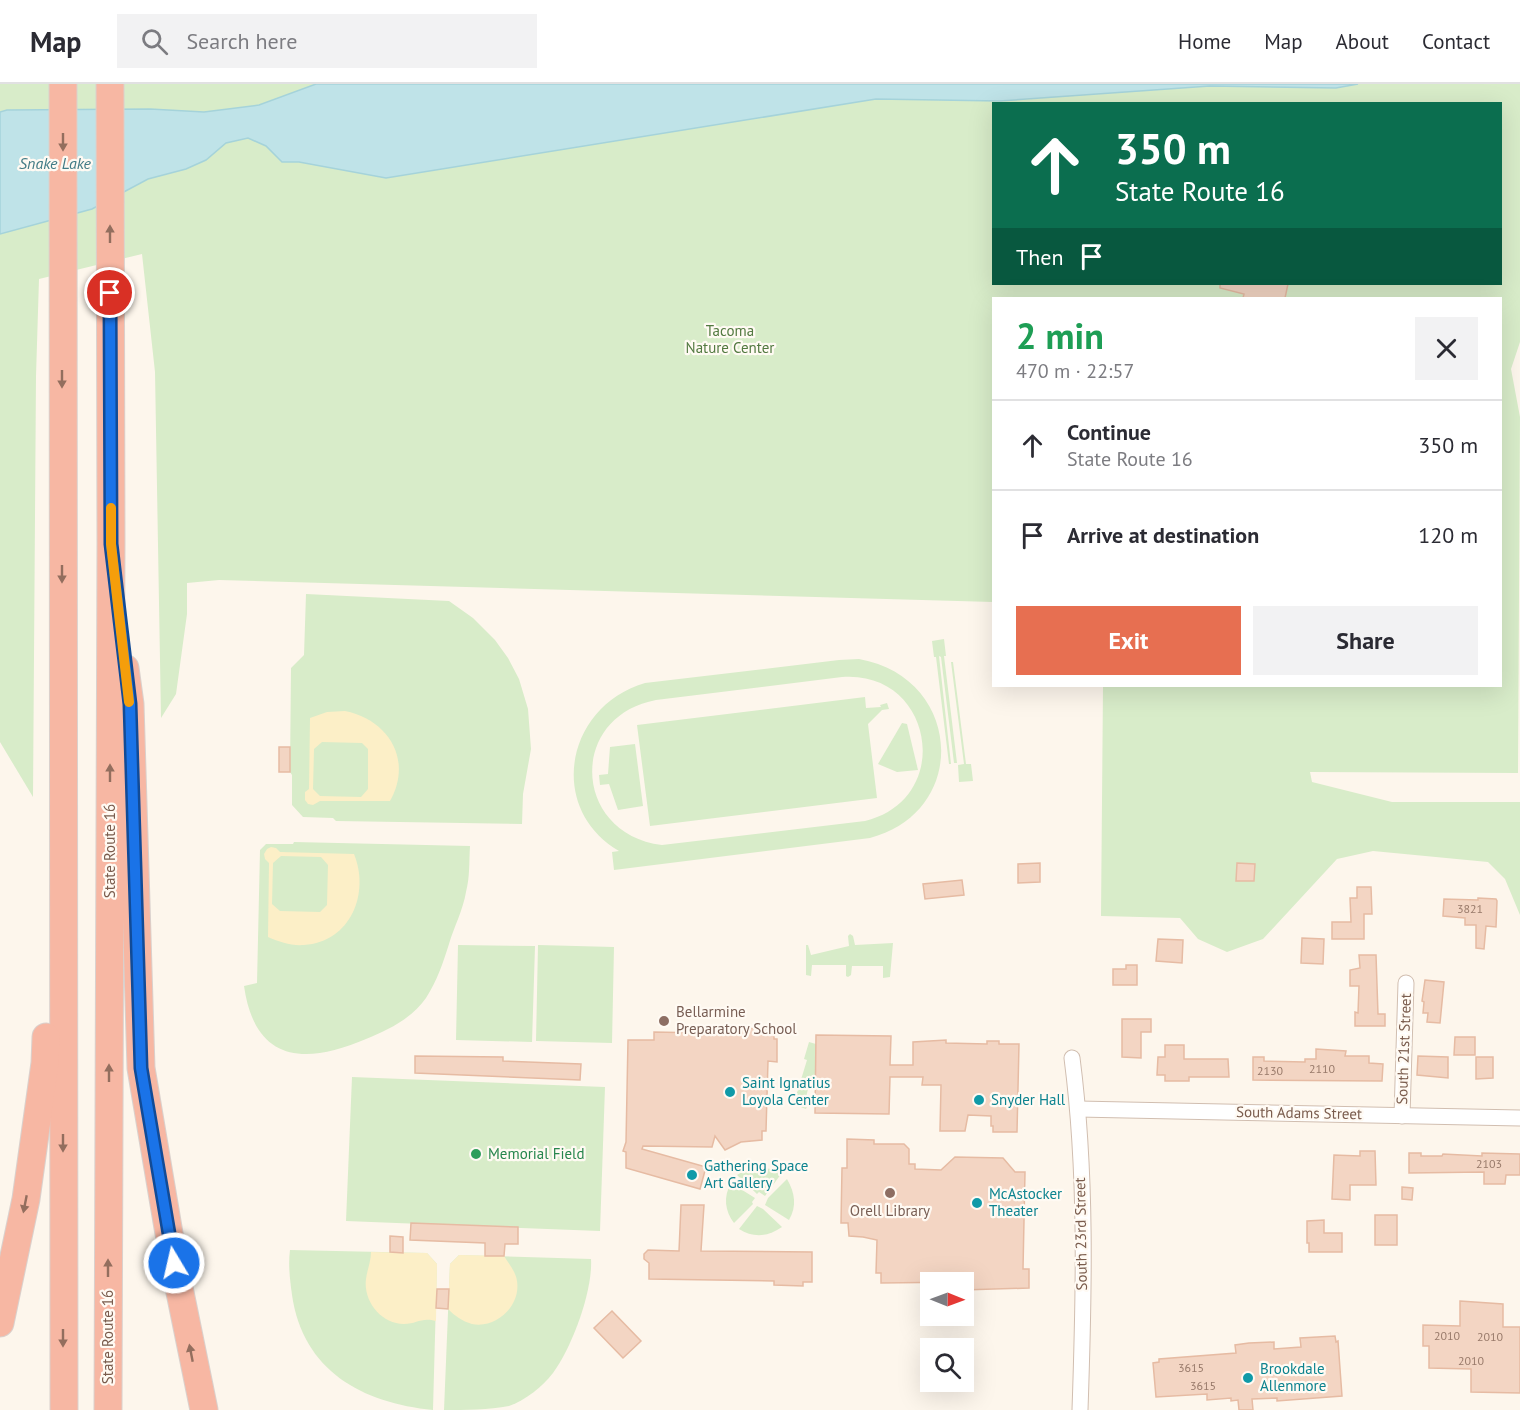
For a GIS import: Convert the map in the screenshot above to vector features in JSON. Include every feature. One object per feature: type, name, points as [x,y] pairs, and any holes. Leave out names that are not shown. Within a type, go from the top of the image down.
[{"type":"highway","points":[[63,84],[64,1410]]},
{"type":"highway","name":"State Route 16","points":[[108,1410],[110,84]]},
{"type":"highway","points":[[111,544],[130,704],[141,1068],[174,1263],[204,1410]]},
{"type":"highway","points":[[0,1323],[26,1199],[45,1063],[47,899],[62,727]]},
{"type":"street","name":"South 21st Street","points":[[1402,1116],[1406,983]]},
{"type":"street","name":"South 23rd Street","points":[[1072,1058],[1078,1109],[1083,1230],[1080,1410]]},
{"type":"street","name":"South Adams Street","points":[[1078,1109],[1520,1118]]},
{"type":"green space","name":"Tacoma Nature Center","points":[[0,84],[1520,84],[1520,342],[1511,369],[1520,417],[1518,773],[1310,772],[1312,782],[1392,802],[1520,802],[1520,915],[1505,879],[1488,862],[1373,851],[1337,859],[1263,939],[1227,952],[1198,939],[1180,918],[1101,916],[1103,687],[1502,687],[1502,297],[992,297],[992,602],[219,580],[187,583],[187,614],[176,694],[161,718],[155,372],[142,254],[39,279],[36,376],[33,797],[0,742]]},
{"type":"green space","points":[[306,594],[449,601],[473,618],[495,640],[519,679],[528,709],[531,749],[523,794],[522,824],[336,821],[333,818],[303,817],[292,805],[291,668],[304,655]]},
{"type":"green space","points":[[944,639],[957,763],[954,763],[941,657],[939,656],[951,764],[949,764],[932,641]]},
{"type":"green space","points":[[859,659],[893,671],[918,691],[934,716],[941,745],[938,774],[925,801],[903,823],[870,838],[614,870],[612,852],[619,851],[596,832],[581,810],[574,785],[575,760],[583,735],[597,713],[618,695],[645,683]],"holes":[[[842,677],[873,680],[897,693],[913,714],[922,738],[922,764],[912,788],[894,808],[865,821],[662,845],[633,836],[611,820],[598,799],[592,775],[595,750],[607,728],[627,711],[656,700]]]},
{"type":"green space","points":[[951,662],[953,662],[966,764],[971,764],[973,781],[959,782],[958,765],[964,764]]},
{"type":"green space","points":[[865,697],[866,708],[881,707],[880,705],[887,703],[889,709],[882,710],[868,724],[877,798],[650,826],[637,725]]},
{"type":"green space","points":[[902,723],[907,724],[918,770],[897,772],[878,764]]},
{"type":"green space","points":[[635,744],[643,806],[618,810],[609,784],[600,785],[599,775],[608,774],[610,747]]},
{"type":"green space","points":[[294,842],[470,846],[468,881],[463,905],[439,972],[426,998],[406,1018],[391,1028],[323,1053],[303,1054],[286,1051],[271,1043],[259,1030],[250,1011],[244,986],[257,983],[260,850],[266,844],[293,844]]},
{"type":"green space","points":[[850,934],[853,936],[855,945],[893,943],[890,977],[883,978],[883,966],[852,966],[851,975],[848,977],[846,976],[846,965],[812,965],[811,976],[806,975],[806,945],[811,955],[849,946],[848,936]]},
{"type":"green space","points":[[458,945],[535,946],[532,1042],[456,1040]]},
{"type":"green space","points":[[538,945],[614,947],[612,1043],[536,1041]]},
{"type":"green space","points":[[809,1042],[816,1044],[816,1081],[810,1081],[805,1101],[808,1103],[806,1109],[798,1106],[800,1097],[796,1096],[807,1060],[804,1059]]},
{"type":"green space","name":"Memorial Field","points":[[352,1077],[605,1087],[600,1231],[346,1221]]},
{"type":"green space","points":[[757,1167],[771,1169],[781,1174],[765,1196],[759,1192],[757,1194],[737,1175]]},
{"type":"green space","points":[[787,1179],[794,1200],[789,1220],[765,1205],[768,1198]]},
{"type":"green space","points":[[731,1183],[755,1198],[753,1204],[734,1223],[726,1204]]},
{"type":"green space","points":[[757,1206],[782,1227],[771,1233],[760,1235],[739,1229]]},
{"type":"green space","points":[[290,1250],[427,1253],[437,1264],[433,1410],[383,1400],[360,1391],[323,1363],[309,1344],[298,1321],[292,1295]]},
{"type":"green space","points":[[459,1255],[591,1259],[589,1287],[585,1302],[574,1334],[560,1362],[539,1388],[509,1406],[444,1410],[450,1264]]},
{"type":"sand","points":[[345,711],[361,716],[374,723],[393,744],[399,771],[390,801],[320,801],[313,805],[308,804],[305,800],[305,792],[309,789],[310,718],[327,712]],"holes":[[[322,742],[362,743],[368,749],[368,789],[361,797],[320,796],[313,789],[314,749]]]},
{"type":"sand","points":[[276,848],[280,852],[354,854],[360,884],[358,899],[345,925],[334,935],[320,942],[304,945],[286,943],[268,937],[269,863],[264,854],[267,849]],"holes":[[[281,856],[321,857],[328,865],[327,905],[320,912],[280,911],[272,904],[273,863]]]},
{"type":"sand","points":[[371,1252],[427,1253],[437,1264],[436,1321],[396,1323],[381,1316],[375,1310],[367,1295],[366,1287]]},
{"type":"sand","points":[[459,1255],[504,1256],[512,1268],[517,1281],[515,1299],[511,1307],[498,1319],[481,1325],[472,1324],[459,1318],[448,1309],[450,1264]]},
{"type":"water","name":"Snake Lake","points":[[316,84],[1358,84],[1336,88],[1210,86],[1000,101],[876,99],[386,178],[299,162],[282,162],[266,146],[248,138],[226,143],[206,160],[186,169],[148,179],[92,209],[0,234],[0,112],[7,110],[150,109],[204,112],[259,105]]},
{"type":"building","points":[[1220,285],[1288,285],[1285,297],[1243,297],[1244,294],[1220,288]]},
{"type":"building","points":[[279,747],[290,747],[290,772],[279,772]]},
{"type":"building","points":[[1040,863],[1040,882],[1018,883],[1018,864]]},
{"type":"building","points":[[1237,863],[1255,864],[1254,881],[1236,881]]},
{"type":"building","points":[[962,880],[964,895],[925,899],[923,884]]},
{"type":"building","points":[[1357,887],[1371,887],[1372,914],[1364,914],[1364,939],[1332,939],[1332,922],[1351,922],[1350,898],[1357,898]]},
{"type":"building","points":[[1478,898],[1496,899],[1497,901],[1496,927],[1486,926],[1484,949],[1476,948],[1476,925],[1465,925],[1465,918],[1443,916],[1444,899],[1478,900]]},
{"type":"building","points":[[1302,938],[1324,939],[1323,964],[1301,963]]},
{"type":"building","points":[[1158,939],[1183,940],[1182,963],[1156,961]]},
{"type":"building","points":[[1359,955],[1376,955],[1378,1014],[1385,1014],[1385,1026],[1355,1026],[1359,986],[1350,986],[1350,970],[1360,968]]},
{"type":"building","points":[[1126,965],[1137,965],[1137,985],[1113,985],[1113,969],[1126,969]]},
{"type":"building","points":[[1425,980],[1444,982],[1440,1023],[1427,1022],[1428,1013],[1423,1013]]},
{"type":"building","points":[[1122,1019],[1151,1019],[1151,1032],[1141,1032],[1141,1058],[1122,1057]]},
{"type":"building","points":[[703,1027],[774,1029],[774,1039],[777,1039],[777,1062],[768,1061],[766,1131],[762,1131],[762,1140],[741,1142],[725,1150],[715,1136],[712,1147],[643,1146],[642,1149],[706,1167],[700,1189],[626,1168],[626,1152],[623,1151],[626,1142],[628,1040],[654,1040],[654,1032],[703,1033]]},
{"type":"building","points":[[816,1035],[891,1036],[890,1065],[913,1065],[913,1042],[946,1040],[946,1043],[987,1044],[987,1041],[999,1041],[999,1044],[1019,1044],[1017,1132],[993,1132],[991,1116],[968,1115],[965,1131],[940,1131],[941,1085],[922,1085],[923,1077],[890,1077],[889,1114],[815,1113]]},
{"type":"building","points":[[1455,1037],[1475,1037],[1475,1055],[1454,1055]]},
{"type":"building","points":[[1165,1045],[1184,1045],[1184,1059],[1228,1059],[1229,1077],[1189,1077],[1189,1081],[1165,1081],[1165,1075],[1157,1075],[1158,1057],[1165,1057]]},
{"type":"building","points":[[1316,1049],[1346,1051],[1345,1056],[1369,1056],[1369,1063],[1383,1064],[1382,1081],[1253,1080],[1253,1057],[1264,1057],[1264,1061],[1305,1062],[1305,1059],[1316,1059]]},
{"type":"building","points":[[415,1056],[503,1057],[503,1061],[581,1064],[580,1080],[415,1073]]},
{"type":"building","points":[[1418,1056],[1448,1057],[1448,1078],[1417,1075]]},
{"type":"building","points":[[1476,1057],[1493,1057],[1493,1078],[1476,1079]]},
{"type":"building","points":[[847,1139],[874,1140],[874,1144],[904,1144],[909,1149],[909,1164],[915,1164],[915,1169],[941,1170],[955,1157],[1003,1158],[1015,1172],[1025,1172],[1023,1269],[1029,1269],[1029,1288],[974,1290],[974,1272],[920,1272],[920,1283],[881,1283],[881,1273],[876,1273],[877,1240],[849,1236],[848,1223],[841,1223],[842,1168],[847,1168]]},
{"type":"building","points":[[1360,1151],[1375,1151],[1376,1185],[1350,1185],[1350,1200],[1332,1199],[1334,1155],[1360,1156]]},
{"type":"building","points":[[1409,1153],[1421,1153],[1421,1156],[1520,1154],[1520,1175],[1506,1175],[1505,1184],[1484,1184],[1484,1172],[1409,1173]]},
{"type":"building","points":[[1402,1187],[1413,1188],[1412,1200],[1402,1199]]},
{"type":"building","points":[[681,1205],[704,1205],[701,1251],[812,1252],[812,1282],[803,1282],[803,1286],[774,1285],[774,1281],[649,1279],[649,1263],[644,1259],[644,1254],[648,1250],[679,1251]]},
{"type":"building","points":[[1375,1215],[1397,1215],[1397,1245],[1375,1245]]},
{"type":"building","points":[[1324,1220],[1324,1233],[1342,1233],[1342,1252],[1309,1252],[1307,1221]]},
{"type":"building","points":[[411,1223],[518,1227],[518,1244],[505,1244],[504,1256],[485,1256],[485,1243],[410,1240]]},
{"type":"building","points":[[390,1236],[403,1237],[403,1253],[390,1252]]},
{"type":"building","points":[[437,1289],[449,1289],[448,1309],[436,1308]]},
{"type":"building","points":[[1460,1301],[1503,1304],[1503,1327],[1520,1327],[1520,1393],[1471,1392],[1471,1369],[1429,1368],[1429,1346],[1423,1346],[1423,1325],[1460,1326]]},
{"type":"building","points":[[612,1311],[641,1341],[623,1358],[594,1328]]},
{"type":"building","name":"Brookdale Allenmore","points":[[1335,1336],[1336,1342],[1338,1341],[1342,1396],[1277,1401],[1277,1398],[1252,1399],[1253,1410],[1239,1410],[1238,1400],[1231,1401],[1231,1398],[1207,1400],[1207,1394],[1156,1397],[1153,1363],[1159,1362],[1159,1359],[1236,1353],[1235,1345],[1249,1343],[1274,1342],[1274,1349],[1301,1347],[1300,1338]]},
{"type":"slow traffic","points":[[111,508],[111,544],[129,702]]},
{"type":"place","name":"Bellarmine Preparatory School","points":[[664,1021]]},
{"type":"place","name":"Saint Ignatius Loyola Center","points":[[730,1092]]},
{"type":"place","name":"Snyder Hall","points":[[979,1100]]},
{"type":"place","name":"Memorial Field","points":[[476,1154]]},
{"type":"place","name":"Gathering Space Art Gallery","points":[[692,1175]]},
{"type":"place","name":"Orell Library","points":[[890,1193]]},
{"type":"place","name":"McAstocker Theater","points":[[977,1203]]},
{"type":"place","name":"Brookdale Allenmore","points":[[1248,1378]]},
{"type":"route","points":[[110,293],[111,544],[130,704],[141,1068],[174,1263]]}]
